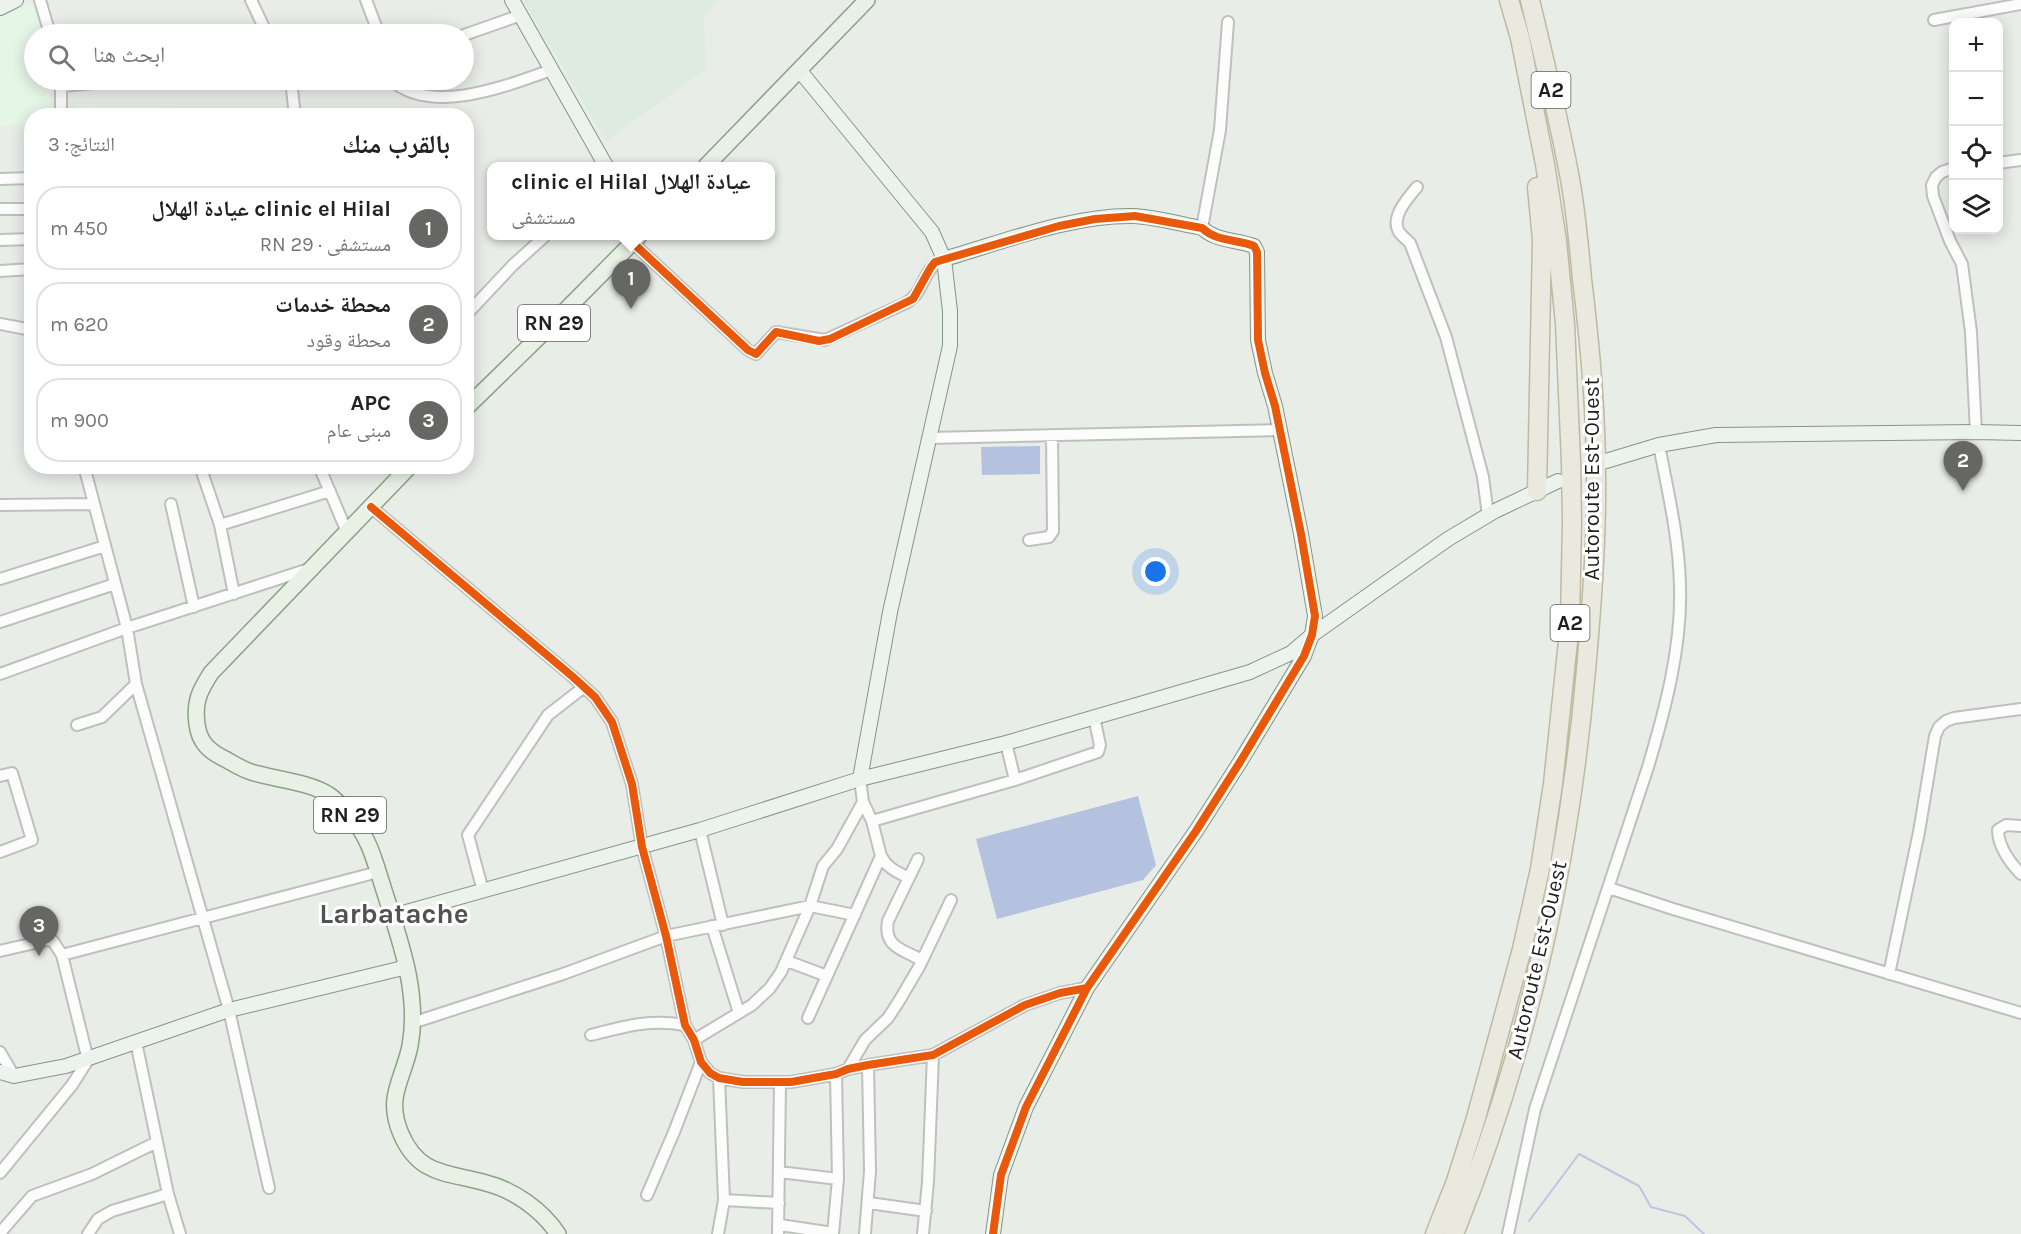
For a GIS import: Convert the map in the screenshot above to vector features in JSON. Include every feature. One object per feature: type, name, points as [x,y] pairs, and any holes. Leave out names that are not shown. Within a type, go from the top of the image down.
[{"type":"highway","name":"Autoroute Est-Ouest","points":[[1435,1234],[1456,1182],[1476,1118],[1522,949],[1540,869],[1548,816],[1568,643],[1572,520],[1565,324],[1557,241],[1545,164],[1520,38],[1509,0]]},
{"type":"highway","name":"Autoroute Est-Ouest","points":[[1454,1234],[1492,1135],[1539,973],[1552,913],[1577,767],[1595,566],[1595,422],[1586,309],[1570,181],[1530,0]]},
{"type":"highway","points":[[1528,81],[1542,240],[1537,491]]},
{"type":"main road","points":[[710,162],[867,0]]},
{"type":"main road","name":"RN 29","points":[[474,400],[635,240]]},
{"type":"main road","name":"RN 29","points":[[402,474],[211,673],[198,693],[196,714],[198,736],[212,753],[248,771],[300,784],[329,795],[352,818],[370,845],[407,967],[412,1002],[410,1048],[394,1095],[394,1115],[401,1134],[412,1154],[423,1166],[487,1183],[521,1197],[552,1225],[558,1234]]},
{"type":"street","points":[[0,8],[16,0]]},
{"type":"street","points":[[40,0],[47,24]]},
{"type":"street","points":[[251,0],[262,24]]},
{"type":"street","points":[[366,0],[374,24]]},
{"type":"street","points":[[512,0],[604,162]]},
{"type":"street","points":[[1934,20],[2021,4]]},
{"type":"street","points":[[474,31],[521,15]]},
{"type":"street","points":[[1202,228],[1220,130],[1228,21]]},
{"type":"street","points":[[407,90],[438,97],[470,94],[501,88],[550,70]]},
{"type":"street","points":[[800,71],[932,232],[944,259],[950,310],[950,345],[890,612],[860,779],[863,802],[872,821],[881,856],[890,868],[909,878]]},
{"type":"street","points":[[61,108],[62,90]]},
{"type":"street","points":[[292,90],[294,108]]},
{"type":"street","points":[[2003,162],[2021,159]]},
{"type":"street","points":[[1949,169],[1936,177],[1932,185],[1933,196],[1950,241],[1962,264],[1971,332],[1976,432]]},
{"type":"street","points":[[0,179],[24,178]]},
{"type":"street","points":[[1417,187],[1401,207],[1397,222],[1399,232],[1410,243],[1446,337],[1483,477],[1488,515]]},
{"type":"street","points":[[0,209],[24,209]]},
{"type":"street","points":[[637,240],[748,350],[756,354],[776,332],[825,340],[906,303],[918,293],[931,267],[944,259],[1059,226],[1095,219],[1135,216],[1202,228],[1209,235],[1217,238],[1254,246],[1257,252],[1258,340],[1301,534],[1315,616],[1312,634],[1304,656],[1240,762],[1196,831],[1087,988],[1026,1107],[1001,1175],[993,1234]]},
{"type":"street","points":[[0,240],[24,239]]},
{"type":"street","points":[[474,307],[541,240]]},
{"type":"street","points":[[0,271],[24,270]]},
{"type":"street","points":[[0,324],[24,328]]},
{"type":"street","points":[[928,438],[1279,430]]},
{"type":"street","points":[[1606,461],[1659,445],[1694,438],[1749,433],[1976,432],[2021,434]]},
{"type":"street","points":[[1029,540],[1049,537],[1053,531],[1052,435]]},
{"type":"street","points":[[1508,1234],[1536,1109],[1657,738],[1674,656],[1679,622],[1678,546],[1659,445]]},
{"type":"street","points":[[86,474],[127,628],[136,684],[229,1010],[270,1188]]},
{"type":"street","points":[[203,474],[219,525],[234,594]]},
{"type":"street","points":[[323,474],[347,531]]},
{"type":"street","points":[[392,916],[642,847],[860,779],[1006,744],[1250,672],[1291,653],[1312,634],[1449,539],[1488,515],[1558,481]]},
{"type":"street","points":[[219,525],[330,491]]},
{"type":"street","points":[[0,505],[94,504]]},
{"type":"street","points":[[171,504],[194,607]]},
{"type":"street","points":[[371,507],[584,687],[595,697],[612,722],[632,784],[642,847],[666,936],[685,1025],[694,1040],[701,1062],[710,1073],[719,1078],[742,1082],[780,1082],[836,1074],[868,1065],[933,1055],[1025,1005],[1060,993],[1087,988]]},
{"type":"street","points":[[0,579],[105,546]]},
{"type":"street","points":[[0,674],[127,628],[310,569]]},
{"type":"street","points":[[0,622],[115,584]]},
{"type":"street","points":[[77,725],[102,717],[136,684]]},
{"type":"street","points":[[483,891],[468,835],[548,715],[584,687]]},
{"type":"street","points":[[1889,974],[1919,832],[1933,744],[1939,727],[1954,718],[2021,709]]},
{"type":"street","points":[[872,821],[1015,780],[1098,752],[1100,745],[1094,717]]},
{"type":"street","points":[[1006,744],[1015,780]]},
{"type":"street","points":[[0,776],[12,773],[32,840],[0,852]]},
{"type":"street","points":[[694,1040],[752,1005],[770,988],[788,961],[823,866],[837,849],[863,802]]},
{"type":"street","points":[[2021,826],[2002,826],[1998,830],[1998,836],[2005,853],[2021,874]]},
{"type":"street","points":[[700,830],[717,926],[739,1013]]},
{"type":"street","points":[[808,1018],[881,856]]},
{"type":"street","points":[[918,859],[888,921],[886,932],[888,939],[897,947],[922,960]]},
{"type":"street","points":[[62,955],[378,872]]},
{"type":"street","points":[[1609,888],[1638,899],[2021,1013]]},
{"type":"street","points":[[848,1069],[865,1040],[888,1018],[922,960],[951,900]]},
{"type":"street","points":[[412,1023],[563,974],[666,936],[810,906],[855,915]]},
{"type":"street","points":[[0,951],[53,941],[62,955],[88,1060],[72,1085],[0,1173]]},
{"type":"street","points":[[788,961],[827,976]]},
{"type":"street","points":[[0,1072],[14,1076],[32,1074],[88,1060],[229,1010],[407,967]]},
{"type":"street","points":[[591,1035],[633,1024],[662,1021],[685,1025]]},
{"type":"street","points":[[136,1042],[168,1194],[180,1234]]},
{"type":"street","points":[[0,1052],[14,1076]]},
{"type":"street","points":[[923,1234],[933,1055]]},
{"type":"street","points":[[647,1195],[701,1062]]},
{"type":"street","points":[[865,1234],[869,1203],[868,1065]]},
{"type":"street","points":[[780,1082],[779,1229],[833,1234],[838,1179],[836,1074]]},
{"type":"street","points":[[718,1234],[724,1200],[719,1078]]},
{"type":"street","points":[[0,1233],[32,1196],[92,1174],[158,1142]]},
{"type":"street","points":[[779,1172],[838,1179]]},
{"type":"street","points":[[87,1234],[98,1219],[112,1210],[168,1194]]},
{"type":"street","points":[[724,1200],[779,1203]]},
{"type":"street","points":[[869,1203],[926,1211]]},
{"type":"shaded area","points":[[523,0],[719,0],[704,16],[706,69],[606,141]]},
{"type":"shaded area","points":[[29,4],[37,6],[40,24],[24,24],[24,90],[51,90],[51,103],[45,108],[24,108],[24,123],[0,126],[0,18]]},
{"type":"shaded area","points":[[75,104],[178,108],[75,108]]},
{"type":"shaded area","points":[[1040,446],[1040,474],[982,475],[981,447]]},
{"type":"shaded area","points":[[1138,796],[1156,865],[1143,880],[997,919],[976,839]]},
{"type":"waterway","points":[[1529,1221],[1579,1154],[1639,1186],[1651,1207],[1685,1216],[1704,1234]]},
{"type":"tunnel","points":[[1564,479],[1604,462]]},
{"type":"cycle path","points":[[633,243],[748,350],[756,354],[776,332],[819,341],[830,339],[913,299],[935,262],[1059,226],[1095,219],[1135,216],[1202,228],[1214,236],[1254,246],[1257,252],[1258,340],[1275,406],[1301,534],[1315,616],[1312,635],[1304,656],[1240,762],[1196,831],[1087,988],[1026,1107],[1001,1175],[993,1234]]},
{"type":"cycle path","points":[[371,507],[573,677],[595,697],[612,722],[632,784],[642,847],[666,936],[685,1025],[694,1040],[701,1062],[710,1073],[719,1078],[743,1082],[791,1082],[836,1074],[868,1065],[933,1055],[1025,1005],[1060,993],[1087,988]]},
{"type":"place","name":"clinic el Hilal عيادة الهلال","points":[[631,309]]},
{"type":"place","name":"محطة خدمات","points":[[1963,491]]},
{"type":"place","name":"APC","points":[[39,956]]},
{"type":"district","name":"Larbatache","points":[[394,913]]}]
